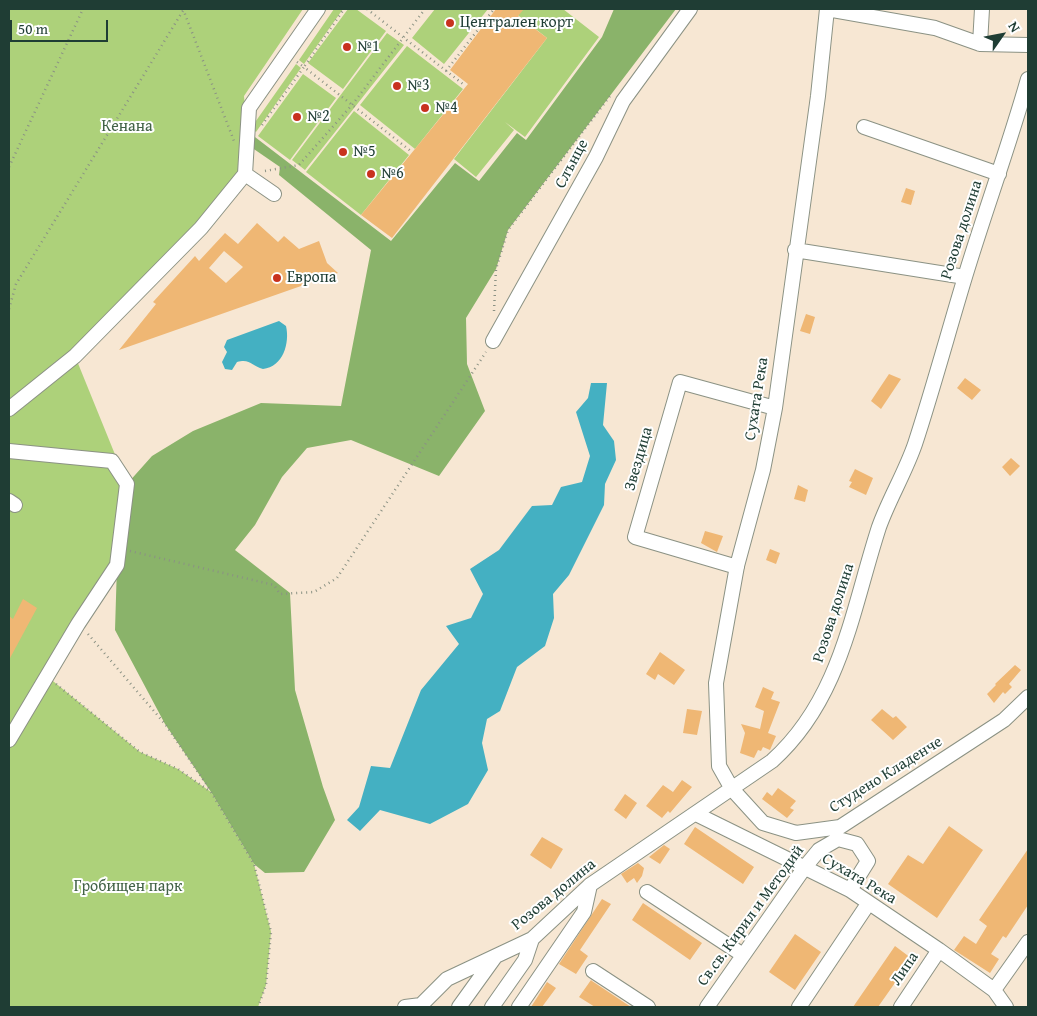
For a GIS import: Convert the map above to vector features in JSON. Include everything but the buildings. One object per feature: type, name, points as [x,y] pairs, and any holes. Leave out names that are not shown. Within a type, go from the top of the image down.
[{"type":"street","points":[[9,409],[75,356],[201,228],[245,174],[249,108],[318,9]]},
{"type":"street","name":"Слънце","points":[[493,341],[596,158],[623,101],[690,9]]},
{"type":"street","points":[[827,9],[936,28],[980,44],[1028,45]]},
{"type":"street","name":"Сухата Река","points":[[732,789],[719,766],[716,683],[737,567],[763,470],[774,408],[818,96],[827,9]]},
{"type":"street","points":[[980,44],[982,9]]},
{"type":"street","name":"Розова долина","points":[[420,1006],[447,979],[532,939],[590,885],[732,789],[772,761],[789,746],[822,695],[844,651],[879,528],[914,445],[1028,79]]},
{"type":"street","points":[[1016,120],[1028,129]]},
{"type":"street","points":[[864,127],[999,174]]},
{"type":"street","points":[[245,174],[274,194]]},
{"type":"street","points":[[795,250],[965,277]]},
{"type":"street","name":"Звездица","points":[[737,567],[635,537],[680,382],[774,408]]},
{"type":"street","points":[[9,451],[112,461],[127,484],[117,565],[78,624],[9,740]]},
{"type":"street","name":"Студено Кладенче","points":[[732,789],[763,823],[796,833],[839,833],[1004,720],[1028,697]]},
{"type":"street","name":"Сухата Река","points":[[696,814],[850,890],[994,990],[1006,1007]]},
{"type":"street","points":[[839,833],[857,844],[868,861],[850,890]]},
{"type":"street","name":"Св.св. Кирил и Методий","points":[[706,1007],[805,867],[839,833]]},
{"type":"street","points":[[519,1007],[584,912],[590,885]]},
{"type":"street","points":[[647,892],[743,955]]},
{"type":"street","points":[[799,1007],[868,904]]},
{"type":"street","points":[[492,1007],[525,960],[532,939]]},
{"type":"street","points":[[994,990],[1028,942]]},
{"type":"street","name":"Липа","points":[[901,1007],[939,950]]},
{"type":"street","points":[[459,1007],[496,956]]},
{"type":"street","points":[[593,971],[648,1007]]},
{"type":"street","points":[[405,1007],[420,1006]]},
{"type":"path","points":[[9,167],[83,9]]},
{"type":"path","points":[[184,9],[235,146]]},
{"type":"path","points":[[9,309],[16,284],[184,9]]},
{"type":"path","points":[[261,126],[344,9]]},
{"type":"path","points":[[366,9],[404,36],[463,84]]},
{"type":"path","points":[[245,174],[299,165],[352,105],[425,9]]},
{"type":"path","points":[[446,71],[494,9]]},
{"type":"path","points":[[304,67],[412,152]]},
{"type":"path","points":[[494,314],[496,269],[508,230],[610,96]]},
{"type":"path","points":[[119,548],[274,585],[280,594],[314,592],[337,578],[493,341]]},
{"type":"path","points":[[78,624],[165,724],[212,792],[254,864],[271,932],[266,985],[258,1007]]},
{"type":"path","points":[[48,677],[140,752],[178,769],[212,792]]},
{"type":"green space","name":"Кенана","points":[[9,9],[303,9],[244,96],[248,145],[245,174],[75,356],[127,484],[117,565],[9,737]]},
{"type":"green space","points":[[334,9],[343,9],[304,64],[299,60]]},
{"type":"green space","name":"№1","points":[[348,9],[356,9],[386,31],[343,89],[308,63]]},
{"type":"green space","name":"Централен корт","points":[[435,9],[488,9],[444,64],[412,38]]},
{"type":"green space","points":[[510,9],[563,9],[599,37],[525,137],[505,122],[514,130],[476,177],[454,159],[547,38]]},
{"type":"green space","points":[[614,9],[676,9],[508,230],[496,269],[466,318],[467,364],[485,411],[439,476],[351,440],[307,448],[282,477],[255,525],[235,550],[290,593],[295,690],[323,787],[335,820],[304,872],[265,873],[254,864],[211,792],[165,724],[115,630],[117,565],[127,484],[152,456],[193,431],[261,403],[341,406],[371,250],[279,175],[280,167],[248,145],[251,134],[391,241],[455,163],[479,181],[517,133],[526,140],[602,37]]},
{"type":"green space","points":[[387,33],[404,45],[305,170],[292,160]]},
{"type":"green space","points":[[407,46],[463,89],[415,149],[360,105]]},
{"type":"green space","points":[[296,64],[301,68],[256,132],[251,128]]},
{"type":"green space","name":"№2","points":[[303,74],[336,98],[290,160],[258,136]]},
{"type":"green space","points":[[354,111],[409,155],[361,215],[306,172]]},
{"type":"green space","name":"Гробищен парк","points":[[48,677],[140,752],[178,769],[211,792],[254,864],[271,932],[266,985],[258,1007],[9,1007],[9,740]]},
{"type":"water","points":[[279,321],[286,326],[287,340],[284,353],[276,364],[263,369],[241,361],[237,362],[232,370],[225,369],[222,362],[227,352],[224,347],[227,340]]},
{"type":"water","points":[[591,383],[607,383],[603,425],[614,441],[616,460],[605,484],[604,505],[569,575],[553,594],[554,618],[545,646],[517,667],[500,711],[487,719],[482,743],[488,770],[468,804],[430,824],[380,810],[360,831],[347,820],[359,807],[371,766],[390,768],[421,690],[459,644],[446,626],[471,618],[483,594],[470,569],[499,550],[532,506],[552,505],[561,487],[582,482],[590,456],[576,412],[588,398]]},
{"type":"place","name":"Централен корт","points":[[450,23]]},
{"type":"place","name":"№1","points":[[347,47]]},
{"type":"place","name":"№3","points":[[397,86]]},
{"type":"place","name":"№4","points":[[425,108]]},
{"type":"place","name":"№2","points":[[297,117]]},
{"type":"place","name":"№5","points":[[343,152]]},
{"type":"place","name":"№6","points":[[371,174]]},
{"type":"place","name":"Европа","points":[[277,278]]}]
